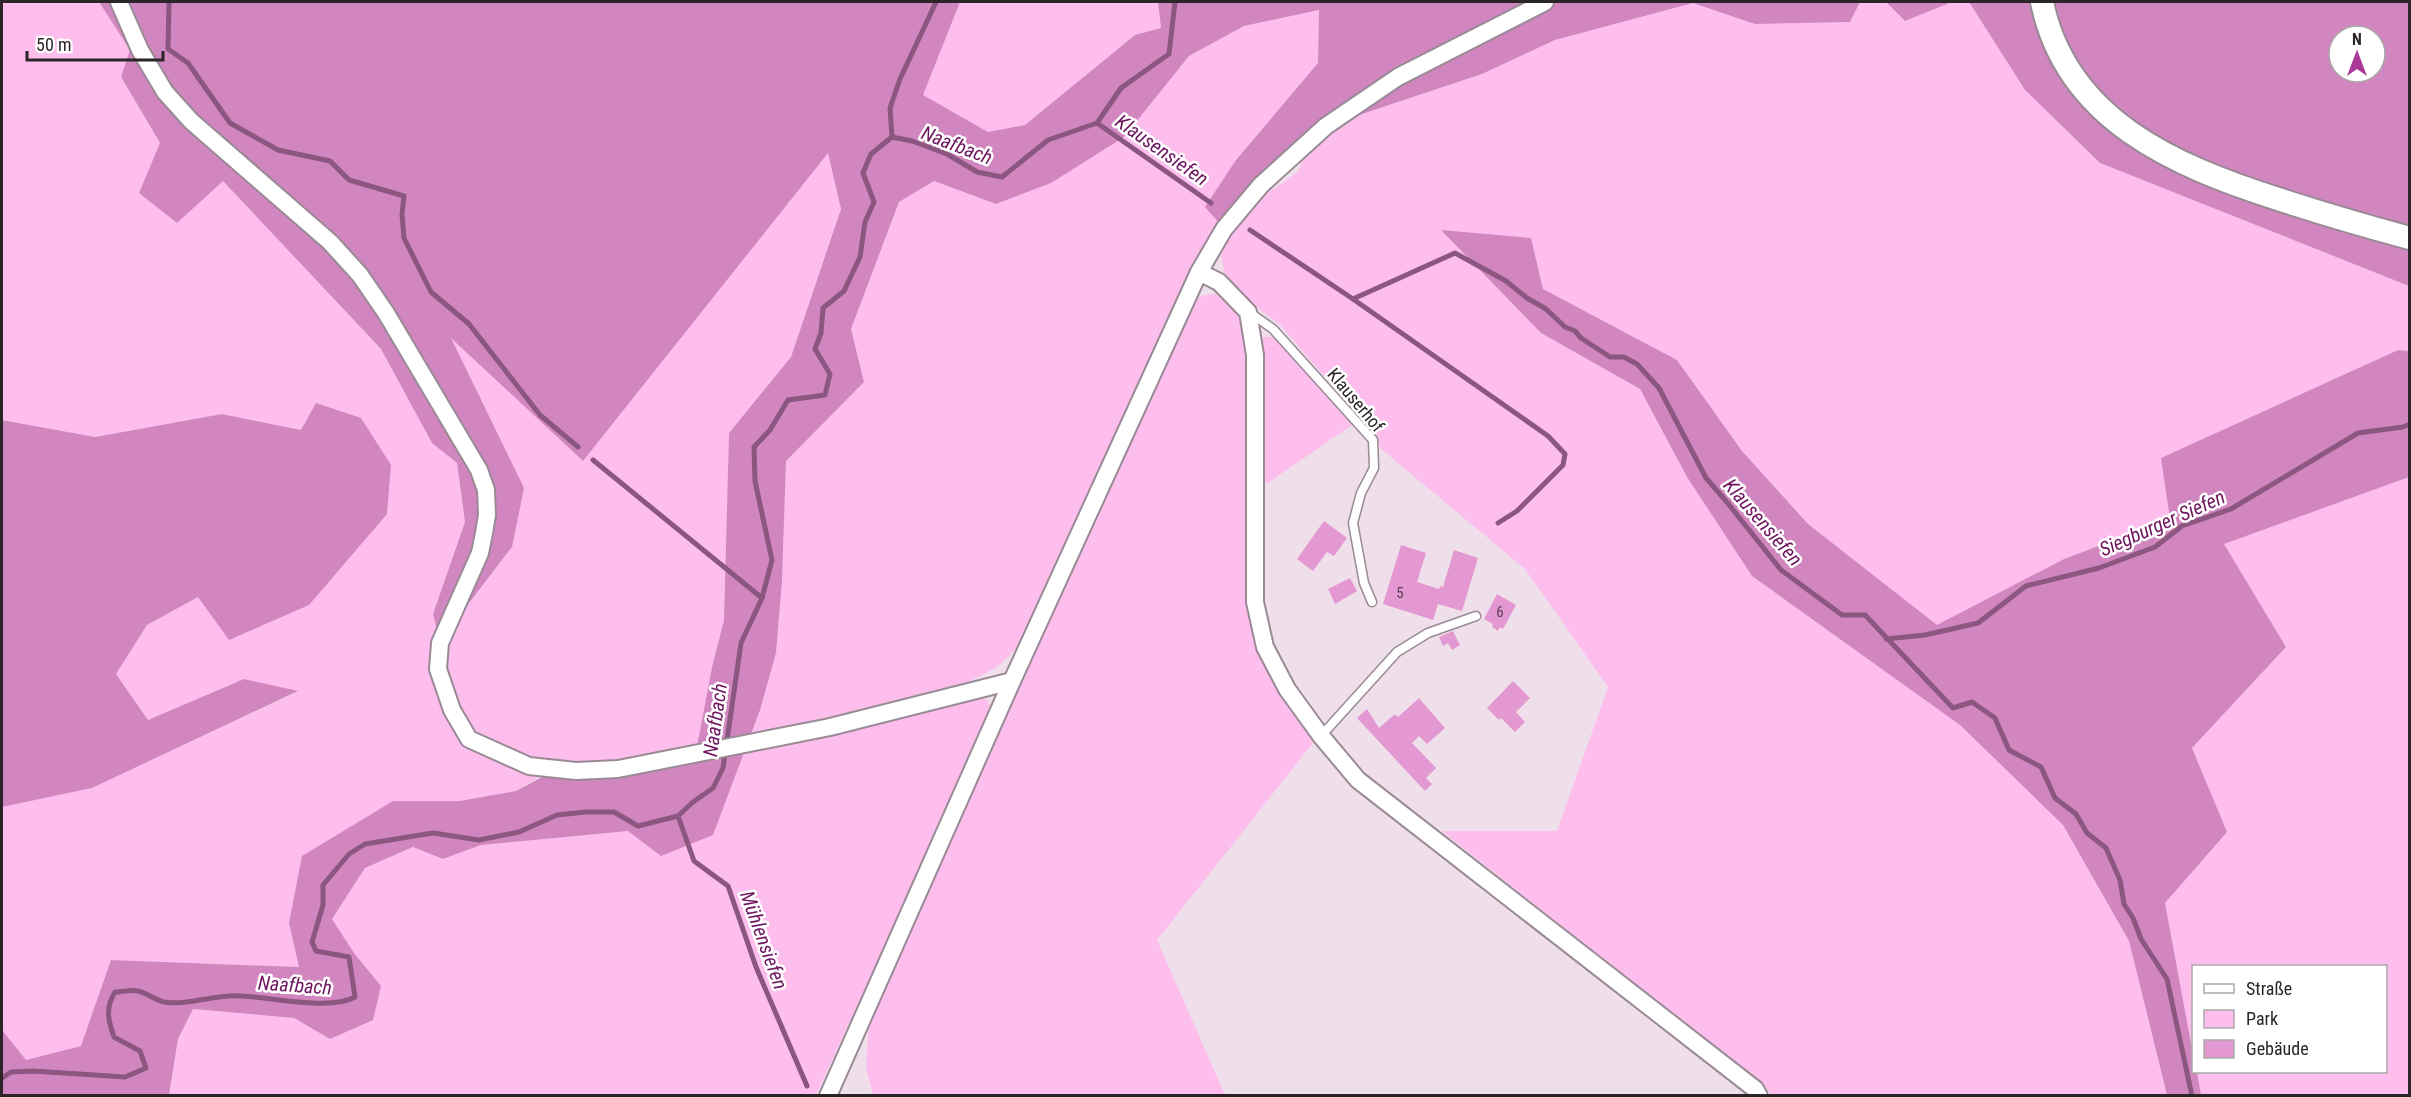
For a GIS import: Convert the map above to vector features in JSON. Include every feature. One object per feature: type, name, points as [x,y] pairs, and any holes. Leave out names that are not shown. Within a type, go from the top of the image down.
[{"type":"main road","points":[[2042,2],[2054,43],[2086,93],[2108,117],[2167,157],[2204,174],[2293,204],[2409,238]]},
{"type":"street","points":[[119,2],[140,50],[165,92],[198,128],[330,242],[360,275],[386,313],[479,470],[486,490],[487,515],[480,554],[440,643],[438,669],[452,710],[469,739],[529,766],[576,771],[618,769],[830,727],[1012,681]]},
{"type":"street","points":[[828,1095],[1012,681],[1200,272],[1224,229],[1261,184],[1326,126],[1398,77],[1545,2]]},
{"type":"street","points":[[1200,272],[1219,282],[1248,312],[1255,355],[1255,602],[1265,647],[1287,689],[1321,736],[1358,780],[1755,1089],[1759,1095]]},
{"type":"lane","name":"Klauserhof","points":[[1248,312],[1273,329],[1373,440],[1374,468],[1361,493],[1353,523],[1364,583],[1372,602]]},
{"type":"lane","points":[[1321,736],[1397,652],[1428,633],[1476,616]]},
{"type":"green space","points":[[2,2],[99,2],[131,50],[121,77],[160,144],[223,181],[381,349],[432,443],[457,463],[465,522],[433,614],[440,642],[512,547],[450,336],[583,461],[828,152],[841,209],[791,357],[729,433],[724,620],[712,667],[697,752],[544,774],[516,791],[460,801],[393,801],[289,923],[300,967],[111,960],[82,1046],[26,1060],[2,1030],[2,807],[92,788],[297,692],[244,679],[148,720],[116,674],[147,625],[198,597],[301,430],[222,414],[95,437],[2,420]]},
{"type":"green space","points":[[960,2],[1158,2],[1161,28],[1135,35],[1025,125],[988,132],[922,95]]},
{"type":"green space","points":[[1860,2],[1886,2],[1905,21],[1952,2],[1969,2],[2025,90],[2100,163],[2409,286],[2409,351],[2398,350],[2162,458],[2170,519],[2064,559],[1937,626],[1808,524],[1742,451],[1677,360],[1543,289],[1531,238],[1541,333],[1640,389],[1687,477],[1752,576],[1960,725],[2063,825],[2129,941],[2167,1095],[1772,1095],[1442,831],[1557,831],[1608,687],[1525,569],[1380,448],[1373,432],[1279,324],[1237,293],[1226,279],[1221,256],[1224,238],[1262,195],[1298,171],[1302,162],[1341,121],[1482,74],[1555,40],[1693,3],[1756,24],[1850,22]]},
{"type":"green space","points":[[1319,10],[1318,63],[1236,160],[1220,224],[1201,251],[1183,285],[1030,630],[1023,640],[1003,662],[967,682],[750,737],[776,653],[782,581],[786,460],[864,382],[851,329],[899,202],[934,181],[996,204],[1124,137],[1189,56],[1244,26]]},
{"type":"green space","points":[[1215,294],[1222,297],[1232,307],[1247,339],[1249,595],[1313,743],[1157,940],[1225,1095],[873,1095],[866,1068],[869,1018],[1188,307],[1203,295]]},
{"type":"green space","points":[[1264,337],[1272,337],[1282,344],[1352,425],[1268,483],[1259,484],[1260,340]]},
{"type":"green space","points":[[2409,477],[2409,1095],[2201,1095],[2197,1073],[2387,1073],[2387,965],[2192,965],[2192,1049],[2165,903],[2226,832],[2192,748],[2286,647],[2223,543]]},
{"type":"green space","points":[[976,694],[988,701],[991,714],[816,1095],[169,1096],[178,1039],[193,1009],[294,1018],[330,1039],[381,986],[354,953],[332,919],[365,868],[414,847],[443,859],[481,845],[629,831],[746,749]]},
{"type":"shaded area","points":[[99,2],[960,2],[923,95],[988,132],[1025,125],[1135,35],[1161,28],[1158,2],[1860,2],[1850,22],[1755,24],[1693,3],[1555,40],[1482,74],[1326,126],[1220,224],[1205,207],[1236,160],[1318,63],[1319,10],[1244,26],[1189,56],[1124,137],[1051,183],[996,204],[934,181],[899,202],[851,329],[864,382],[786,461],[782,581],[776,653],[760,710],[713,835],[661,856],[628,831],[481,845],[443,859],[413,847],[365,868],[332,919],[354,953],[381,986],[373,1020],[330,1039],[294,1018],[193,1009],[178,1039],[169,1095],[2,1095],[2,1030],[26,1060],[81,1046],[111,960],[299,967],[289,923],[302,856],[393,801],[460,801],[516,791],[542,777],[625,777],[696,752],[712,667],[724,620],[729,433],[791,357],[841,209],[828,153],[583,461],[451,338],[524,488],[512,547],[440,641],[433,614],[465,522],[457,463],[432,443],[381,349],[223,181],[177,223],[139,193],[160,143],[121,77],[130,50]]},
{"type":"shaded area","points":[[1886,2],[1952,2],[1905,21]]},
{"type":"shaded area","points":[[1969,2],[2409,2],[2409,286],[2100,163],[2025,90]]},
{"type":"shaded area","points":[[1441,230],[1531,238],[1543,289],[1677,360],[1742,451],[1808,524],[1937,625],[2064,559],[2170,519],[2161,458],[2398,350],[2409,351],[2409,477],[2224,544],[2286,647],[2192,748],[2227,832],[2165,903],[2192,1049],[2192,1073],[2197,1073],[2201,1095],[2167,1095],[2129,941],[2063,825],[1960,725],[1752,576],[1687,477],[1640,389],[1541,333]]},
{"type":"shaded area","points":[[316,403],[361,418],[391,465],[387,514],[309,605],[229,640],[198,597],[147,625],[116,674],[148,720],[244,679],[298,691],[92,788],[2,807],[2,420],[95,437],[222,414],[301,430]]},
{"type":"building","points":[[1324,521],[1347,538],[1334,556],[1327,552],[1313,571],[1297,559]]},
{"type":"building","points":[[1401,545],[1426,553],[1417,582],[1439,589],[1440,586],[1443,587],[1454,550],[1478,558],[1462,611],[1438,604],[1433,620],[1383,604]]},
{"type":"building","points":[[1350,578],[1357,591],[1335,604],[1328,589]]},
{"type":"building","points":[[1497,594],[1516,605],[1503,629],[1500,627],[1498,631],[1492,627],[1493,624],[1484,619]]},
{"type":"building","points":[[1453,631],[1460,645],[1452,650],[1448,643],[1443,646],[1439,637]]},
{"type":"building","points":[[1513,681],[1530,698],[1516,712],[1525,722],[1515,732],[1487,708]]},
{"type":"building","points":[[1419,698],[1445,728],[1427,744],[1419,736],[1412,743],[1436,768],[1426,778],[1432,784],[1425,791],[1357,718],[1367,709],[1379,728],[1395,714],[1398,717]]},
{"type":"waterway","points":[[169,2],[168,49],[188,63],[230,123],[278,150],[330,161],[349,180],[404,196],[402,214],[404,238],[431,292],[469,324],[540,415],[578,447]]},
{"type":"waterway","points":[[892,137],[890,108],[900,79],[936,2]]},
{"type":"waterway","name":"Naafbach","points":[[2,1078],[11,1072],[33,1071],[125,1077],[146,1068],[140,1051],[114,1037],[108,1014],[115,992],[136,990],[161,1001],[173,1003],[231,996],[331,1003],[355,997],[349,957],[316,951],[312,942],[323,905],[323,885],[349,854],[365,844],[433,833],[479,840],[519,832],[557,815],[586,812],[614,812],[638,826],[678,816],[713,788],[723,768],[741,643],[762,598],[772,560],[755,481],[754,447],[770,430],[788,400],[825,395],[830,374],[815,349],[821,333],[823,308],[844,291],[860,257],[865,222],[874,202],[863,173],[871,154],[892,137],[912,141],[947,154],[977,172],[1002,177],[1048,140],[1097,123],[1121,88],[1169,54],[1175,2]]},
{"type":"waterway","name":"Klausensiefen","points":[[1097,123],[1211,203]]},
{"type":"waterway","name":"Klausensiefen","points":[[1250,230],[1353,299],[1455,253],[1506,281],[1527,298],[1546,309],[1565,327],[1575,331],[1581,338],[1610,357],[1624,357],[1637,364],[1659,388],[1706,478],[1781,570],[1842,615],[1865,615],[1953,708],[1972,702],[1995,718],[2009,750],[2041,767],[2055,798],[2076,814],[2087,833],[2106,848],[2120,880],[2124,904],[2133,918],[2141,939],[2167,979],[2192,1096]]},
{"type":"waterway","points":[[1353,299],[1548,436],[1565,454],[1563,465],[1517,511],[1498,523]]},
{"type":"waterway","name":"Siegburger Siefen","points":[[1886,639],[1925,635],[1978,623],[2026,586],[2099,568],[2155,547],[2182,526],[2231,509],[2358,433],[2410,424]]},
{"type":"waterway","points":[[593,460],[762,598]]},
{"type":"waterway","name":"Mühlensiefen","points":[[678,816],[694,861],[728,886],[756,967],[807,1086]]}]
